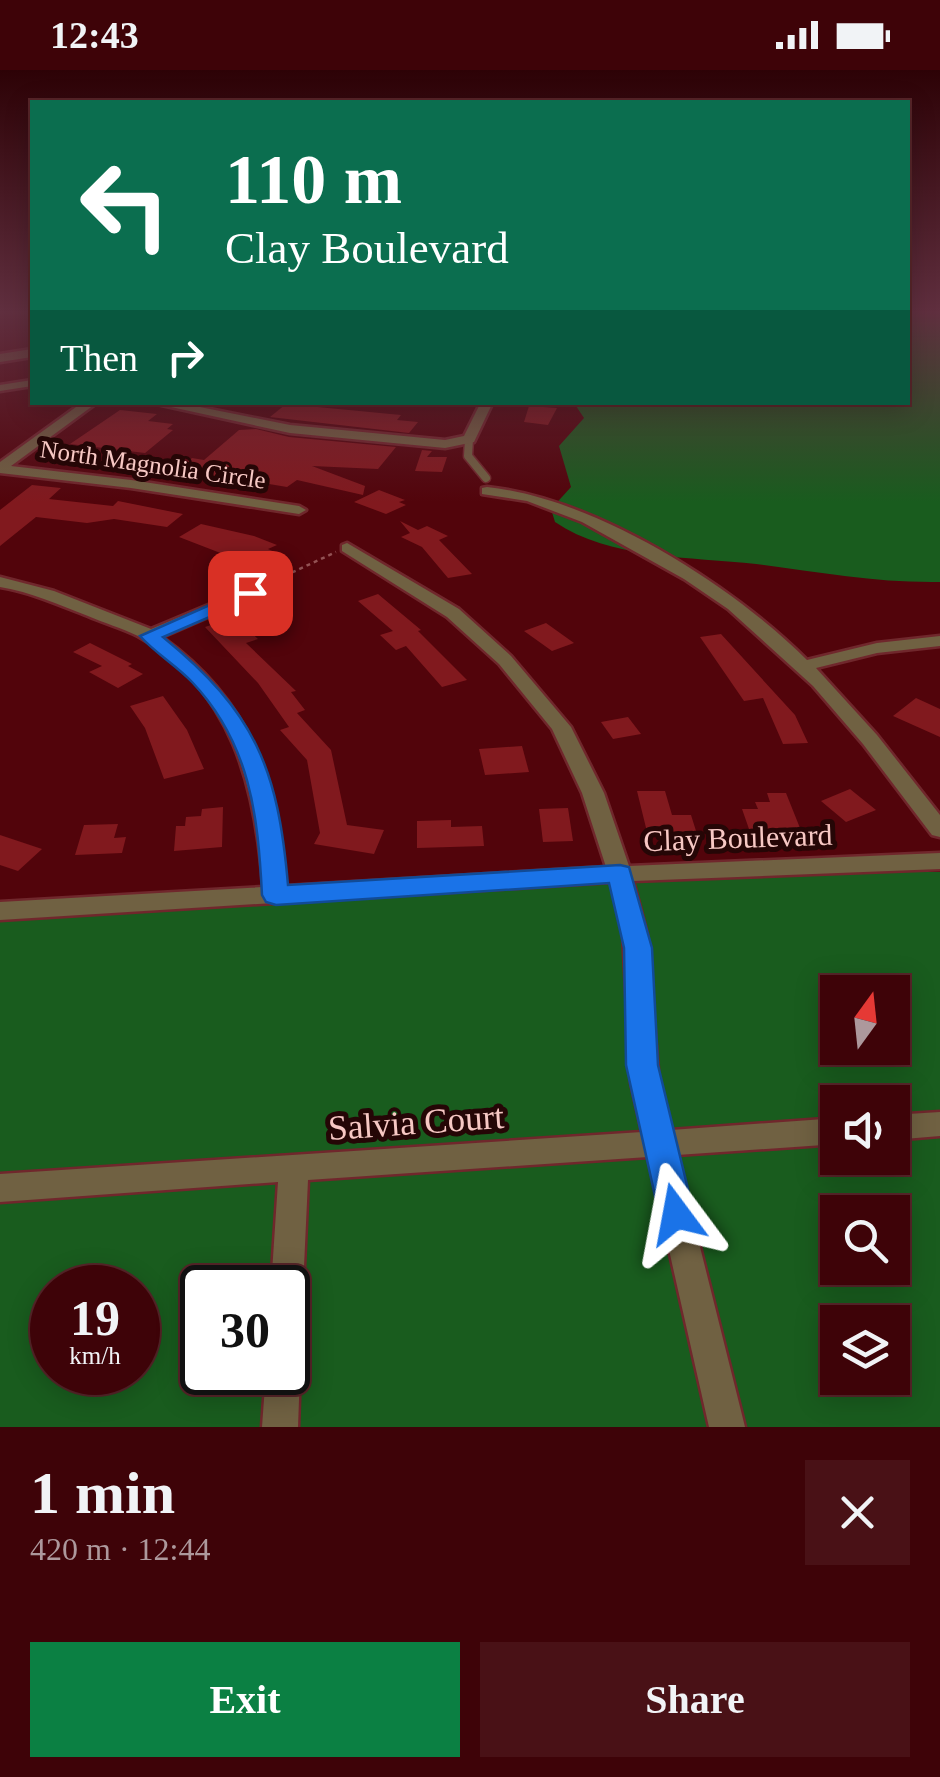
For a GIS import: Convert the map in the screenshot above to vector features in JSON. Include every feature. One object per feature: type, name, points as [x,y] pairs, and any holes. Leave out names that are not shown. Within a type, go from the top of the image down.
[{"type":"street","points":[[0,388],[30,383]]},
{"type":"street","points":[[0,468],[88,405]]},
{"type":"street","points":[[169,405],[290,429],[430,443],[470,439],[486,405]]},
{"type":"street","name":"North Magnolia Circle","points":[[0,468],[300,510]]},
{"type":"street","points":[[487,485],[544,499],[624,538],[732,603],[803,666],[886,759],[940,830]]},
{"type":"street","points":[[347,548],[453,613],[505,660],[543,703],[574,751],[620,874],[638,948],[642,1065],[727,1427]]},
{"type":"street","points":[[0,582],[30,586],[150,636],[197,675],[220,701],[250,749],[271,829],[276,895]]},
{"type":"street","points":[[150,636],[250,593]]},
{"type":"street","points":[[803,666],[877,648],[940,641]]},
{"type":"street","name":"Clay Boulevard","points":[[0,911],[620,874],[940,861]]},
{"type":"street","points":[[910,1126],[940,1124]]},
{"type":"street","name":"Salvia Court","points":[[0,1188],[820,1133]]},
{"type":"street","points":[[289,1265],[294,1168]]},
{"type":"street","points":[[280,1427],[282,1395]]},
{"type":"lane","points":[[470,439],[466,448],[469,461],[487,485]]},
{"type":"path","points":[[250,593],[347,548]]},
{"type":"green space","points":[[910,375],[940,375],[940,582],[870,579],[652,554],[625,550],[577,534],[555,522],[551,509],[571,487],[559,446],[584,418],[575,405],[910,405]]},
{"type":"green space","points":[[762,871],[940,872],[940,1427],[0,1427],[0,912]]},
{"type":"building","points":[[285,405],[296,405],[401,415],[397,420],[418,422],[409,433],[270,417]]},
{"type":"building","points":[[529,406],[557,408],[548,425],[524,422]]},
{"type":"building","points":[[120,410],[157,414],[148,421],[173,424],[167,429],[173,430],[145,453],[70,444]]},
{"type":"building","points":[[256,429],[289,437],[396,447],[378,469],[312,466],[365,486],[363,495],[297,480],[287,487],[257,482],[250,487],[174,474],[192,458],[204,460],[239,430]]},
{"type":"building","points":[[422,450],[432,451],[427,457],[447,457],[442,472],[415,471]]},
{"type":"building","points":[[32,485],[61,488],[49,499],[113,506],[118,501],[183,514],[167,527],[114,519],[87,523],[36,517],[0,546],[0,510]]},
{"type":"building","points":[[379,490],[405,500],[399,502],[406,505],[386,514],[354,502]]},
{"type":"building","points":[[400,521],[418,530],[427,526],[448,536],[439,540],[472,574],[448,578],[422,547],[401,537],[410,533]]},
{"type":"building","points":[[201,524],[254,536],[277,545],[268,549],[286,557],[262,569],[179,537]]},
{"type":"building","points":[[378,594],[421,630],[418,631],[467,680],[442,687],[406,646],[396,650],[380,635],[393,631],[358,601]]},
{"type":"building","points":[[235,617],[258,639],[246,643],[296,691],[291,692],[305,710],[297,713],[331,750],[347,825],[384,830],[374,854],[314,844],[320,833],[307,760],[280,730],[289,727],[258,683],[205,627]]},
{"type":"building","points":[[546,623],[574,643],[552,651],[524,631]]},
{"type":"building","points":[[721,634],[795,715],[808,743],[783,744],[763,698],[744,701],[700,637]]},
{"type":"building","points":[[90,643],[132,664],[128,666],[143,674],[118,688],[89,672],[102,666],[73,652]]},
{"type":"building","points":[[163,696],[187,730],[204,769],[164,779],[145,728],[130,706]]},
{"type":"building","points":[[916,698],[940,709],[940,737],[893,716]]},
{"type":"building","points":[[628,717],[641,734],[613,739],[601,722]]},
{"type":"building","points":[[522,746],[529,772],[485,775],[479,749]]},
{"type":"building","points":[[850,789],[876,810],[846,822],[821,801]]},
{"type":"building","points":[[637,791],[665,791],[672,815],[691,815],[697,834],[648,836]]},
{"type":"building","points":[[767,793],[786,793],[800,828],[749,829],[742,809],[758,809],[755,802],[770,802]]},
{"type":"building","points":[[223,807],[222,847],[174,851],[176,826],[185,826],[186,817],[201,816],[202,809]]},
{"type":"building","points":[[568,808],[573,841],[543,842],[539,809]]},
{"type":"building","points":[[451,820],[451,827],[482,826],[484,846],[417,848],[417,821]]},
{"type":"building","points":[[118,824],[114,838],[126,837],[122,853],[75,855],[84,825]]},
{"type":"building","points":[[0,835],[42,849],[18,871],[0,865]]},
{"type":"route","points":[[250,593],[150,636],[197,675],[220,701],[250,749],[271,829],[276,895],[620,874],[638,948],[642,1065],[676,1214]]}]
